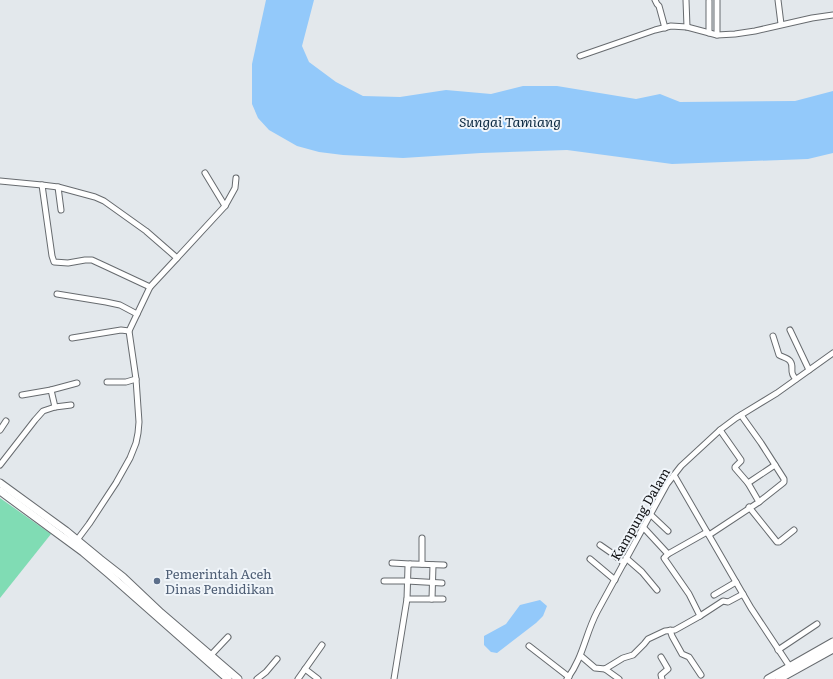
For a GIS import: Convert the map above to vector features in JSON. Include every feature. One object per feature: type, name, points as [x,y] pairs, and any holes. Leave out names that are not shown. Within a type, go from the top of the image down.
[{"type":"highway","points":[[0,483],[77,540],[123,578],[159,615],[226,675],[238,679]]},
{"type":"highway","points":[[0,491],[83,552],[159,615],[211,655],[226,675]]},
{"type":"highway","points":[[768,679],[833,645]]},
{"type":"highway","points":[[779,679],[833,645]]},
{"type":"street","points":[[655,0],[659,6],[664,28]]},
{"type":"street","points":[[686,0],[687,27]]},
{"type":"street","points":[[717,0],[717,35]]},
{"type":"street","points":[[778,0],[781,24]]},
{"type":"street","points":[[709,1],[709,33]]},
{"type":"street","points":[[580,56],[664,28],[677,26],[687,27],[717,35],[741,33],[833,15]]},
{"type":"street","points":[[205,173],[225,206]]},
{"type":"street","points":[[77,540],[116,483],[130,458],[136,443],[139,422],[136,379],[129,331],[150,287],[225,206],[235,188],[236,178]]},
{"type":"street","points":[[1,183],[15,182],[58,187],[95,197],[104,201],[146,231],[176,258]]},
{"type":"street","points":[[42,185],[54,262],[68,263],[92,260],[150,287]]},
{"type":"street","points":[[58,187],[61,210]]},
{"type":"street","points":[[57,294],[106,302],[120,306],[137,314]]},
{"type":"street","points":[[72,338],[121,330],[129,331]]},
{"type":"street","points":[[790,330],[808,370]]},
{"type":"street","points":[[773,336],[779,355],[790,361],[792,365],[792,376],[796,379]]},
{"type":"street","name":"Kampung Dalam","points":[[568,678],[578,663],[593,620],[650,514],[674,474],[730,422],[833,353]]},
{"type":"street","points":[[107,382],[126,382],[136,379]]},
{"type":"street","points":[[22,395],[51,390],[77,383]]},
{"type":"street","points":[[51,390],[55,407]]},
{"type":"street","points":[[0,465],[45,410],[71,405]]},
{"type":"street","points":[[700,616],[689,594],[664,558],[665,556],[708,534],[758,502],[784,482],[784,479],[761,443],[741,415]]},
{"type":"street","points":[[0,430],[6,421]]},
{"type":"street","points":[[720,430],[741,459],[735,468],[748,483],[758,502]]},
{"type":"street","points":[[748,483],[775,465]]},
{"type":"street","points":[[674,474],[743,594],[790,667]]},
{"type":"street","points":[[750,507],[777,542],[794,530]]},
{"type":"street","points":[[650,514],[668,532]]},
{"type":"street","points":[[643,527],[668,554]]},
{"type":"street","points":[[422,538],[422,564]]},
{"type":"street","points":[[600,545],[624,563]]},
{"type":"street","points":[[626,558],[642,572],[657,590]]},
{"type":"street","points":[[590,559],[615,580]]},
{"type":"street","points":[[392,563],[444,565]]},
{"type":"street","points":[[394,679],[407,599],[408,566],[410,564]]},
{"type":"street","points":[[432,599],[433,564]]},
{"type":"street","points":[[384,581],[442,583]]},
{"type":"street","points":[[714,595],[736,582]]},
{"type":"street","points":[[605,669],[623,658],[633,655],[648,639],[663,632],[680,628],[723,601],[728,602],[743,594]]},
{"type":"street","points":[[407,599],[443,599]]},
{"type":"street","points":[[778,650],[817,624]]},
{"type":"street","points":[[670,630],[682,654],[689,657],[701,675]]},
{"type":"street","points":[[211,655],[228,637]]},
{"type":"street","points":[[298,679],[322,645]]},
{"type":"street","points":[[529,646],[568,678]]},
{"type":"street","points":[[581,656],[594,668],[605,669],[619,679]]},
{"type":"street","points":[[661,657],[668,669],[661,675],[662,679]]},
{"type":"street","points":[[257,679],[266,672],[277,659]]},
{"type":"street","points":[[305,669],[318,679]]},
{"type":"green space","points":[[0,498],[51,534],[0,598]]},
{"type":"water","name":"Sungai Tamiang","points":[[266,0],[314,0],[302,46],[309,62],[336,82],[363,96],[400,97],[446,90],[491,94],[523,86],[557,86],[636,99],[660,94],[680,102],[795,101],[833,91],[833,153],[808,159],[672,164],[567,150],[403,158],[343,155],[319,152],[297,146],[269,130],[258,118],[252,104],[252,64]]},
{"type":"water","points":[[540,600],[547,606],[543,616],[536,623],[497,653],[491,652],[484,645],[484,636],[506,624],[520,605]]},
{"type":"place","name":"Pemerintah Aceh Dinas Pendidikan","points":[[157,581]]}]
